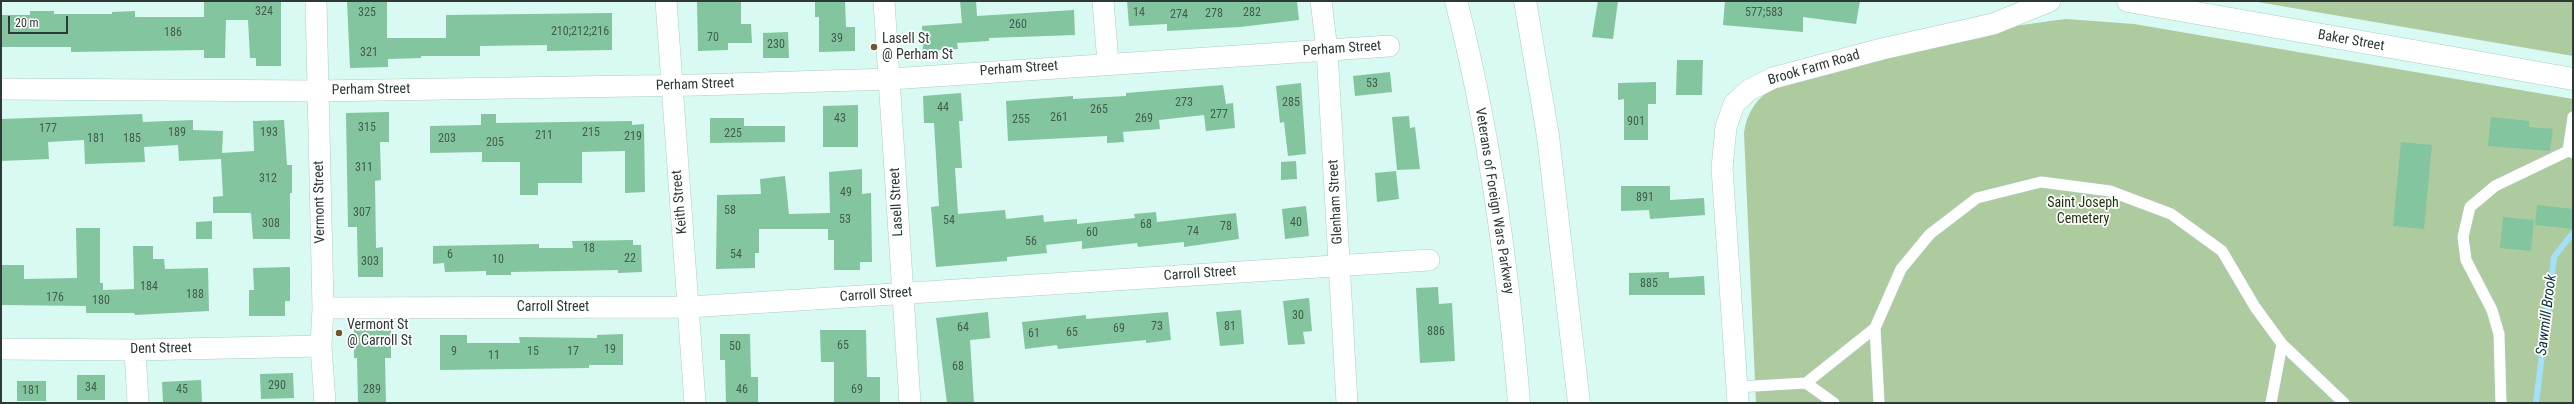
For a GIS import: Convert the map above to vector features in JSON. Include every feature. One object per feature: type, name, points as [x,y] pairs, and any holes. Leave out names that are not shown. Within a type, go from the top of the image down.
[{"type":"main road","name":"Veterans of Foreign Wars Parkway","points":[[1456,1],[1471,65],[1493,185],[1519,403]]},
{"type":"main road","points":[[1525,1],[1549,143],[1579,403]]},
{"type":"main road","name":"Baker Street","points":[[2128,1],[2573,79]]},
{"type":"street","name":"Vermont Street","points":[[316,1],[322,308],[321,346],[325,403]]},
{"type":"street","name":"Keith Street","points":[[666,1],[671,86],[689,307],[694,403]]},
{"type":"street","name":"Lasell Street","points":[[884,1],[910,403]]},
{"type":"street","points":[[1103,1],[1108,63]]},
{"type":"street","name":"Glenham Street","points":[[1321,1],[1327,50],[1347,403]]},
{"type":"street","name":"Brook Farm Road","points":[[1738,395],[1722,168],[1726,127],[1734,104],[1749,90],[1773,78],[1882,49],[1993,24],[2050,1]]},
{"type":"street","name":"Perham Street","points":[[1,89],[318,91],[671,86],[890,79],[1108,63],[1389,46]]},
{"type":"street","name":"Carroll Street","points":[[322,308],[689,307],[1429,260]]},
{"type":"street","name":"Dent Street","points":[[1,349],[134,350],[321,346]]},
{"type":"street","points":[[134,350],[138,403]]},
{"type":"lane","points":[[2501,403],[2499,334],[2492,310],[2466,260],[2463,237],[2470,207],[2494,186],[2570,152],[2573,117]]},
{"type":"lane","points":[[1879,403],[1875,328],[1901,269],[1930,234],[1977,198],[2041,182],[2110,191],[2170,214],[2222,251],[2255,307],[2282,344],[2344,403]]},
{"type":"lane","points":[[1738,395],[1806,383],[1875,328]]},
{"type":"lane","points":[[2271,403],[2282,344]]},
{"type":"lane","points":[[1806,383],[1834,403]]},
{"type":"green space","points":[[2252,1],[2573,1],[2573,56]]},
{"type":"green space","name":"Saint Joseph Cemetery","points":[[2066,19],[2134,24],[2573,99],[2573,403],[1756,403],[1744,133],[1749,115],[1759,99],[1769,91],[1785,83],[1804,77],[1981,33],[2009,27]]},
{"type":"building","points":[[204,1],[281,1],[281,66],[256,66],[256,58],[250,58],[248,20],[226,20],[225,58],[204,58],[204,50],[71,52],[71,47],[1,47],[1,15],[30,15],[30,11],[54,11],[54,14],[112,14],[112,12],[135,11],[135,17],[204,17]]},
{"type":"building","points":[[347,1],[387,1],[387,38],[446,38],[446,15],[612,13],[612,50],[547,51],[547,45],[480,46],[480,56],[421,56],[421,58],[388,59],[388,67],[350,68]]},
{"type":"building","points":[[697,1],[741,1],[741,24],[751,24],[752,43],[728,43],[728,50],[698,51]]},
{"type":"building","points":[[815,1],[845,1],[846,27],[855,27],[855,51],[819,52],[819,17],[815,17]]},
{"type":"building","points":[[960,1],[976,1],[977,16],[1074,10],[1075,35],[989,38],[989,41],[957,43],[958,49],[923,51],[922,26],[962,23]]},
{"type":"building","points":[[1127,1],[1297,1],[1299,20],[1240,27],[1167,31],[1167,24],[1129,26]]},
{"type":"building","points":[[1598,1],[1618,1],[1613,39],[1592,37]]},
{"type":"building","points":[[1725,1],[1860,1],[1856,24],[1803,17],[1803,32],[1723,25]]},
{"type":"building","points":[[788,32],[789,58],[763,58],[763,33]]},
{"type":"building","points":[[1677,60],[1703,60],[1702,95],[1676,95]]},
{"type":"building","points":[[1390,72],[1392,92],[1355,96],[1353,76]]},
{"type":"building","points":[[1656,82],[1656,104],[1648,104],[1648,140],[1624,140],[1624,99],[1618,100],[1618,83]]},
{"type":"building","points":[[1301,83],[1306,154],[1288,156],[1284,122],[1280,123],[1276,86]]},
{"type":"building","points":[[1223,85],[1226,104],[1233,103],[1235,128],[1206,131],[1204,115],[1159,120],[1160,129],[1123,132],[1124,142],[1107,143],[1107,136],[1008,141],[1006,101],[1073,96],[1073,99],[1126,96],[1126,93]]},
{"type":"building","points":[[961,93],[963,121],[959,121],[962,168],[955,168],[958,214],[1005,210],[1006,219],[1043,215],[1044,222],[1077,219],[1077,224],[1135,218],[1134,214],[1156,212],[1157,222],[1236,213],[1239,239],[1184,247],[1184,242],[1138,247],[1137,243],[1082,249],[1082,241],[1046,245],[1047,253],[1007,257],[1007,261],[936,267],[931,207],[939,206],[934,123],[924,123],[923,96]]},
{"type":"building","points":[[858,105],[858,147],[823,147],[823,106]]},
{"type":"building","points":[[389,112],[389,142],[380,142],[381,180],[375,181],[376,248],[383,247],[383,277],[358,277],[357,227],[348,227],[346,113]]},
{"type":"building","points":[[142,114],[143,122],[193,120],[193,130],[223,131],[222,153],[254,151],[253,121],[284,120],[287,165],[292,165],[292,193],[290,193],[290,239],[253,239],[251,213],[213,213],[213,197],[223,196],[221,159],[179,161],[178,145],[144,147],[145,162],[85,164],[84,140],[48,142],[49,159],[1,161],[1,119]]},
{"type":"building","points":[[481,114],[496,114],[496,123],[632,121],[632,125],[644,124],[645,192],[625,193],[625,151],[582,152],[582,183],[538,183],[538,195],[520,195],[520,162],[482,162],[482,152],[430,153],[430,126],[481,125]]},
{"type":"building","points":[[1409,116],[1410,128],[1415,127],[1420,169],[1397,170],[1392,117]]},
{"type":"building","points":[[2491,117],[2529,121],[2529,127],[2553,129],[2550,151],[2488,146]]},
{"type":"building","points":[[710,118],[744,118],[744,126],[785,126],[785,142],[710,143]]},
{"type":"building","points":[[2401,142],[2432,145],[2424,229],[2393,226]]},
{"type":"building","points":[[1296,161],[1297,179],[1281,180],[1281,162]]},
{"type":"building","points":[[862,169],[862,194],[871,193],[872,262],[860,262],[860,270],[834,270],[834,240],[828,240],[828,229],[759,229],[759,253],[755,253],[755,268],[716,269],[717,195],[761,194],[760,179],[785,176],[789,214],[830,213],[829,172]]},
{"type":"building","points":[[1396,171],[1399,199],[1377,202],[1375,173]]},
{"type":"building","points":[[1621,186],[1670,186],[1670,200],[1704,198],[1705,215],[1650,219],[1649,210],[1621,211]]},
{"type":"building","points":[[2537,205],[2573,209],[2573,229],[2535,225]]},
{"type":"building","points":[[1306,206],[1309,236],[1285,239],[1282,209]]},
{"type":"building","points":[[2503,217],[2534,220],[2531,251],[2500,248]]},
{"type":"building","points":[[212,221],[212,239],[196,239],[196,222]]},
{"type":"building","points":[[76,228],[100,228],[100,283],[103,283],[103,290],[134,289],[133,246],[153,246],[153,259],[164,259],[165,269],[208,268],[209,311],[135,315],[134,313],[86,313],[86,306],[1,305],[1,265],[24,265],[24,279],[77,278]]},
{"type":"building","points":[[633,240],[633,245],[641,245],[642,272],[618,273],[618,270],[511,272],[511,275],[486,275],[486,271],[445,272],[444,263],[433,264],[433,246],[539,244],[539,248],[573,248],[572,241]]},
{"type":"building","points":[[290,267],[290,301],[285,301],[285,316],[249,316],[249,290],[254,290],[253,268]]},
{"type":"building","points":[[1669,272],[1669,278],[1704,276],[1705,295],[1629,295],[1629,273]]},
{"type":"building","points":[[1438,287],[1439,304],[1452,303],[1455,361],[1420,363],[1416,288]]},
{"type":"building","points":[[1309,298],[1312,331],[1303,332],[1305,344],[1288,345],[1283,301]]},
{"type":"building","points":[[1241,310],[1244,344],[1220,346],[1216,312]]},
{"type":"building","points":[[988,312],[990,338],[970,340],[974,403],[947,403],[936,318]]},
{"type":"building","points":[[1168,312],[1171,340],[1146,343],[1146,340],[1058,349],[1057,345],[1025,349],[1022,322],[1086,315],[1086,319]]},
{"type":"building","points":[[391,326],[391,358],[385,358],[386,403],[358,403],[357,358],[354,358],[354,327]]},
{"type":"building","points":[[820,330],[866,330],[867,377],[880,377],[880,403],[834,403],[834,362],[821,362]]},
{"type":"building","points":[[623,334],[623,365],[589,365],[589,368],[440,370],[440,335],[467,335],[467,343],[520,343],[519,337],[597,338],[597,335]]},
{"type":"building","points":[[720,334],[750,334],[751,377],[758,377],[758,403],[726,403],[725,360],[720,360]]},
{"type":"building","points":[[293,373],[294,398],[261,399],[260,374]]},
{"type":"building","points":[[77,375],[105,375],[105,400],[77,400]]},
{"type":"building","points":[[201,380],[202,403],[163,403],[162,382]]},
{"type":"building","points":[[17,381],[46,381],[46,401],[17,401]]},
{"type":"waterway","name":"Sawmill Brook","points":[[2536,403],[2554,257],[2573,233]]},
{"type":"place","name":"Lasell St @ Perham St","points":[[874,47]]},
{"type":"place","name":"Vermont St @ Carroll St","points":[[339,333]]}]
